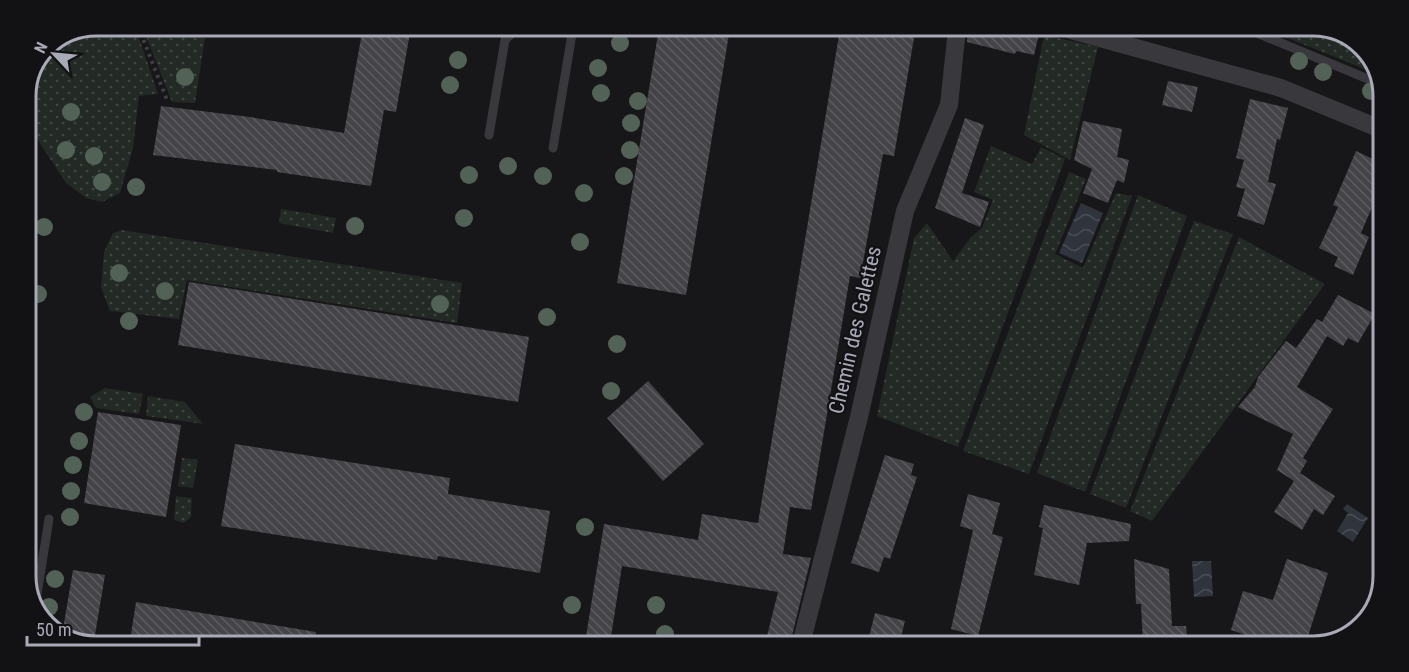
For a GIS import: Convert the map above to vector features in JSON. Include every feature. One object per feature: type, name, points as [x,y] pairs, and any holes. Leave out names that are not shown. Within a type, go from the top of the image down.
[{"type":"street","name":"Chemin des Galettes","points":[[803,636],[860,417],[905,211],[949,105],[956,36]]},
{"type":"street","points":[[1093,36],[1281,88],[1373,126]]},
{"type":"lane","points":[[489,135],[505,40],[509,36]]},
{"type":"lane","points":[[553,148],[572,36]]},
{"type":"lane","points":[[1264,36],[1371,80]]},
{"type":"lane","points":[[38,590],[49,519]]},
{"type":"path","points":[[142,36],[167,100]]},
{"type":"shaded area","points":[[138,36],[158,94],[139,96],[133,148],[120,193],[102,202],[86,198],[66,183],[36,137],[36,92],[42,69],[63,46],[84,37]]},
{"type":"shaded area","points":[[146,36],[205,38],[195,103],[172,102]]},
{"type":"shaded area","points":[[1044,36],[1098,47],[1070,160],[1024,135]]},
{"type":"shaded area","points":[[1282,36],[1325,37],[1336,41],[1350,48],[1361,59],[1367,70]]},
{"type":"shaded area","points":[[991,146],[1032,164],[1041,147],[1065,159],[958,447],[877,416],[914,238],[927,223],[953,261],[971,237],[982,228],[993,200],[974,192]]},
{"type":"shaded area","points":[[1069,172],[1086,179],[1055,254],[1083,268],[1116,193],[1132,196],[1029,474],[963,451]]},
{"type":"shaded area","points":[[1138,195],[1187,216],[1085,492],[1037,473]]},
{"type":"shaded area","points":[[281,209],[336,218],[333,233],[279,223]]},
{"type":"shaded area","points":[[1194,221],[1233,234],[1126,508],[1090,494]]},
{"type":"shaded area","points":[[122,230],[462,283],[457,323],[187,280],[179,319],[110,311],[101,287],[104,252],[113,233]]},
{"type":"shaded area","points":[[1239,237],[1325,284],[1152,521],[1130,511]]},
{"type":"shaded area","points":[[105,388],[143,394],[139,414],[96,408],[90,397]]},
{"type":"shaded area","points":[[148,396],[185,402],[203,424],[146,416]]},
{"type":"shaded area","points":[[182,458],[198,460],[193,488],[178,486]]},
{"type":"shaded area","points":[[176,496],[192,498],[191,517],[184,523],[174,520]]},
{"type":"water","points":[[1081,203],[1103,213],[1082,263],[1059,253]]},
{"type":"water","points":[[1347,504],[1368,518],[1353,542],[1337,531],[1348,513],[1343,509]]},
{"type":"water","points":[[1192,561],[1211,561],[1213,596],[1194,597]]},
{"type":"building","points":[[361,36],[409,36],[396,112],[384,110],[371,186],[277,172],[277,170],[153,155],[161,106],[250,117],[344,133]]},
{"type":"building","points":[[658,36],[729,36],[686,295],[617,283]]},
{"type":"building","points":[[839,36],[914,36],[894,156],[883,154],[860,278],[850,276],[811,510],[790,507],[783,554],[811,558],[792,636],[767,636],[778,592],[622,566],[611,636],[586,636],[604,524],[698,540],[702,514],[758,523]]},
{"type":"building","points":[[967,36],[1039,36],[1034,55],[1016,51],[1015,54],[967,42]]},
{"type":"building","points":[[1168,81],[1198,87],[1192,112],[1162,105]]},
{"type":"building","points":[[1250,99],[1288,108],[1280,140],[1277,139],[1268,182],[1276,184],[1264,225],[1237,216],[1245,189],[1236,187],[1244,160],[1236,158]]},
{"type":"building","points":[[965,118],[984,125],[962,193],[989,202],[980,227],[935,208]]},
{"type":"building","points":[[1083,121],[1122,129],[1117,157],[1129,160],[1124,183],[1117,180],[1108,203],[1083,193],[1092,169],[1074,160]]},
{"type":"building","points":[[1356,151],[1373,159],[1373,205],[1361,233],[1369,237],[1353,275],[1334,266],[1338,257],[1319,248],[1338,207],[1333,205]]},
{"type":"building","points":[[189,282],[529,337],[518,402],[178,345]]},
{"type":"building","points":[[1338,295],[1373,313],[1373,317],[1358,343],[1348,338],[1343,346],[1327,336],[1297,387],[1333,409],[1303,458],[1307,461],[1300,473],[1335,496],[1323,515],[1314,509],[1302,530],[1274,512],[1294,481],[1277,470],[1293,434],[1238,407],[1255,387],[1258,377],[1286,341],[1296,348],[1317,319],[1322,322]]},
{"type":"building","points":[[648,381],[704,444],[663,481],[607,418]]},
{"type":"building","points":[[98,412],[181,425],[166,517],[84,503]]},
{"type":"building","points":[[235,444],[450,478],[448,494],[550,511],[540,573],[438,556],[437,560],[221,526]]},
{"type":"building","points":[[885,455],[914,464],[911,475],[917,477],[890,559],[884,557],[879,572],[851,563]]},
{"type":"building","points":[[968,494],[1000,503],[992,534],[1003,537],[978,636],[951,629],[973,530],[960,526]]},
{"type":"building","points":[[1044,505],[1131,524],[1129,541],[1087,543],[1079,585],[1034,575],[1043,528],[1039,527]]},
{"type":"building","points":[[1134,559],[1169,569],[1172,626],[1186,626],[1187,636],[1143,636],[1141,604],[1136,604]]},
{"type":"building","points":[[1287,559],[1328,573],[1308,636],[1249,636],[1231,630],[1243,591],[1273,600]]},
{"type":"building","points":[[73,570],[105,575],[95,636],[84,635],[63,626]]},
{"type":"building","points":[[136,602],[316,632],[316,636],[131,636]]},
{"type":"building","points":[[875,613],[905,621],[901,636],[869,636]]}]
